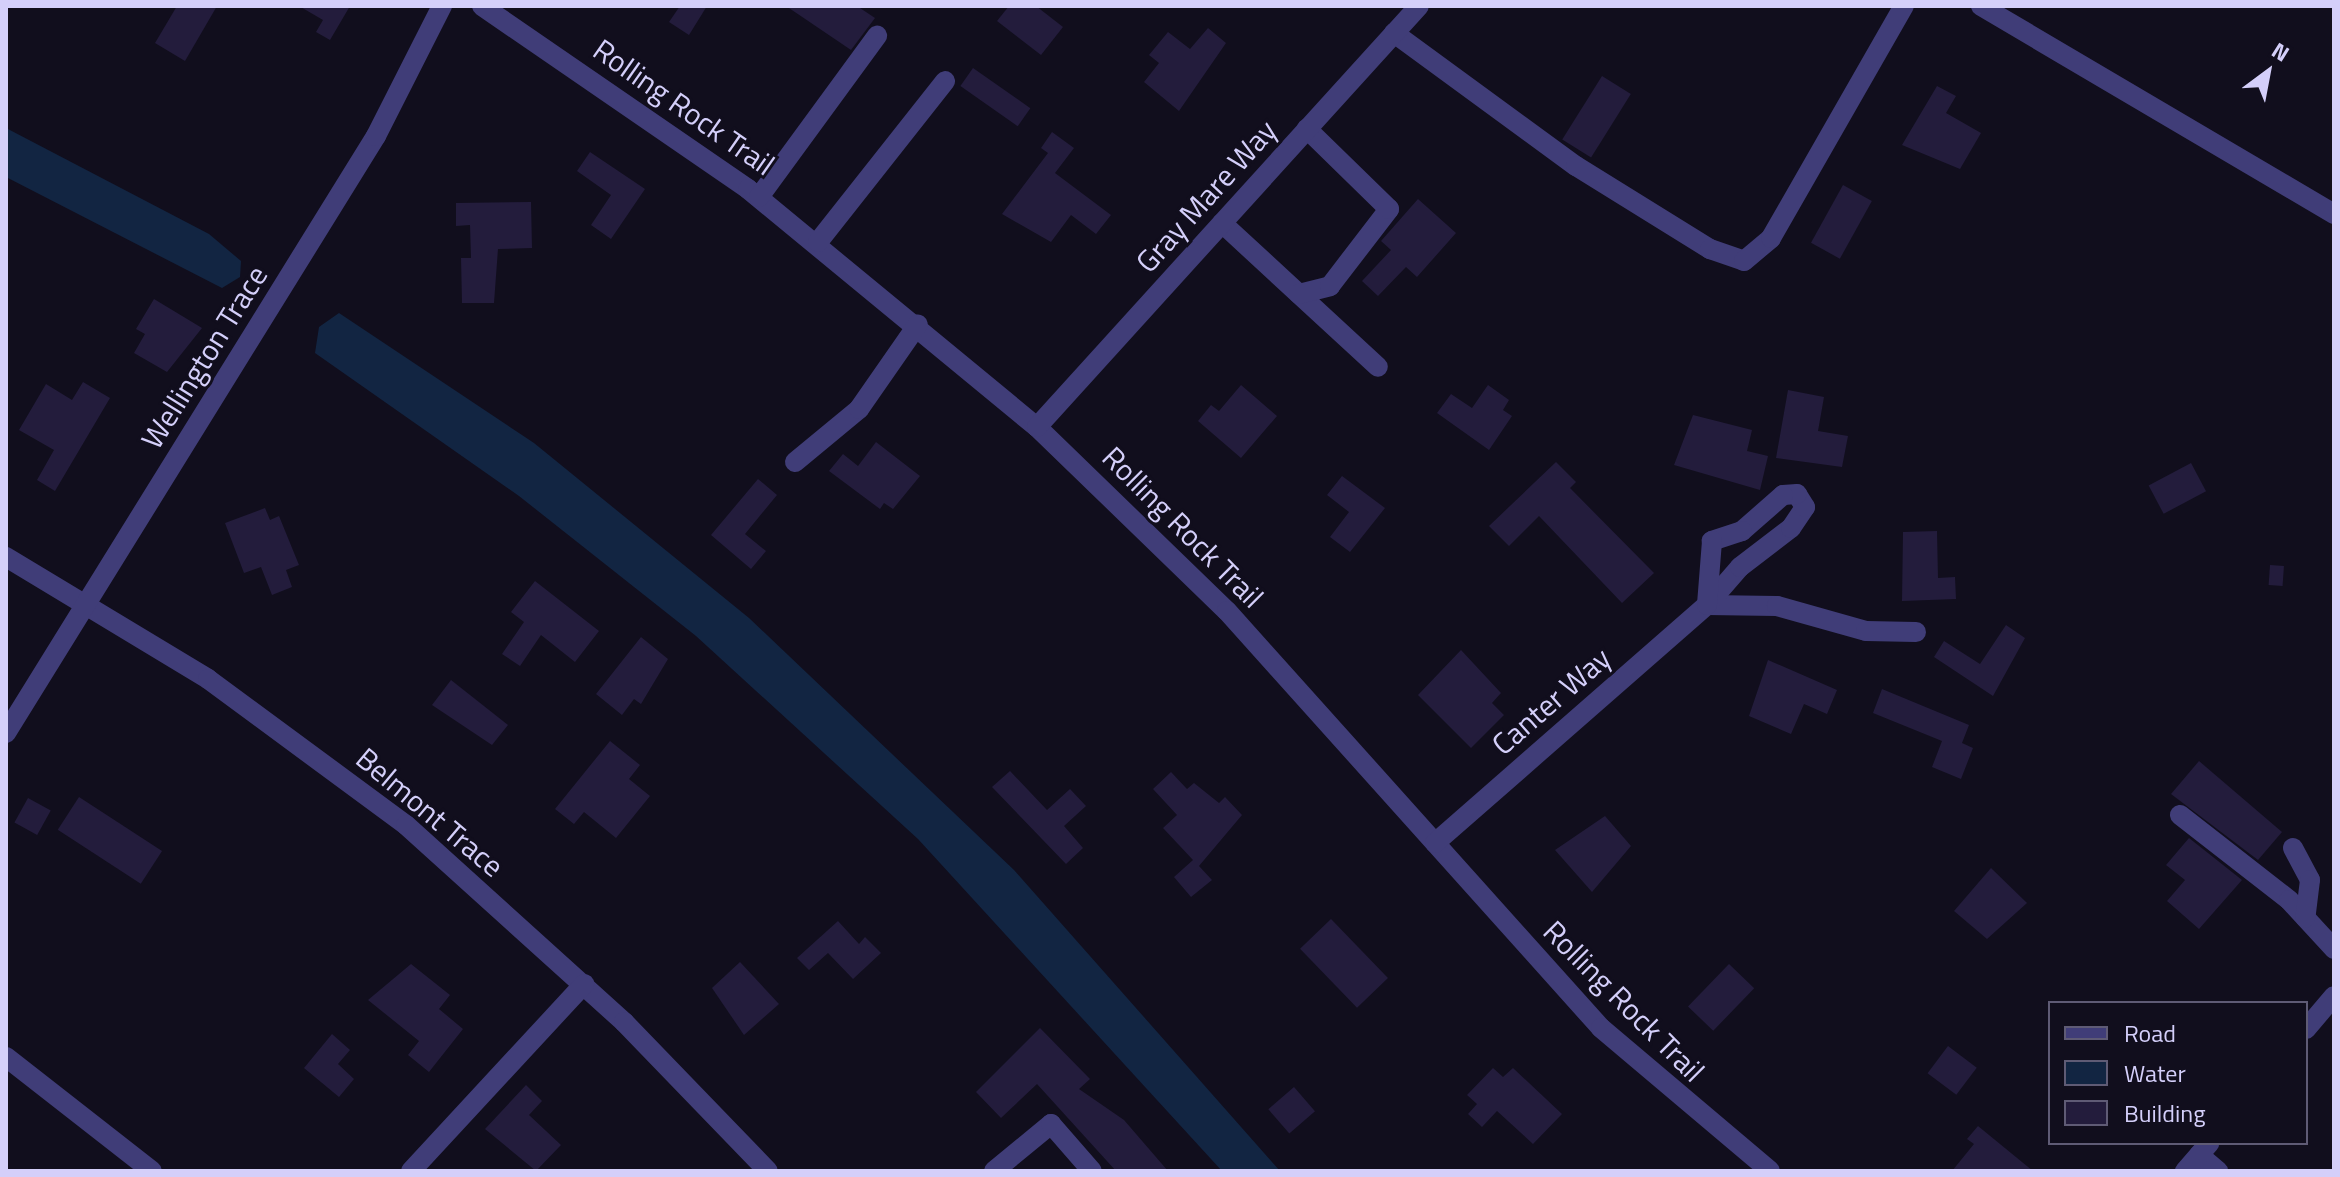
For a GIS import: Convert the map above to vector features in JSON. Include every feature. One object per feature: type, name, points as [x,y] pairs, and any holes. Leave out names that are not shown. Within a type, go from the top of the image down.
[{"type":"street","name":"Wellington Trace","points":[[6,733],[376,136],[442,6]]},
{"type":"street","name":"Rolling Rock Trail","points":[[482,6],[759,197],[918,324],[1037,427],[1227,611],[1601,1028],[1770,1171]]},
{"type":"street","name":"Gray Mare Way","points":[[1037,427],[1419,6]]},
{"type":"street","points":[[1394,33],[1576,166],[1710,249],[1744,261],[1771,238],[1904,6]]},
{"type":"street","points":[[1981,6],[2334,214]]},
{"type":"street","points":[[759,197],[877,36]]},
{"type":"street","points":[[818,242],[945,81]]},
{"type":"street","points":[[1299,294],[1330,286],[1389,209],[1307,129]]},
{"type":"street","points":[[1222,223],[1378,367]]},
{"type":"street","points":[[795,462],[859,409],[918,324]]},
{"type":"street","name":"Canter Way","points":[[1435,843],[1707,605],[1740,567],[1791,528],[1805,507],[1797,494],[1783,495],[1742,531],[1712,541],[1707,605]]},
{"type":"street","name":"Belmont Trace","points":[[6,557],[86,604],[330,767],[584,984],[768,1171]]},
{"type":"street","points":[[1707,605],[1777,606],[1866,631],[1916,632]]},
{"type":"street","points":[[2180,815],[2305,918],[2334,949]]},
{"type":"street","points":[[2293,848],[2310,880],[2305,918]]},
{"type":"street","points":[[411,1171],[584,984]]},
{"type":"street","points":[[2308,1027],[2334,996]]},
{"type":"street","points":[[6,1057],[152,1171]]},
{"type":"street","points":[[994,1171],[1051,1124],[1092,1171]]},
{"type":"street","points":[[2185,1171],[2204,1149],[2218,1171]]},
{"type":"water","points":[[6,128],[209,234],[241,261],[240,277],[222,288],[6,177]]},
{"type":"water","points":[[339,313],[534,443],[749,618],[1014,870],[1280,1171],[1222,1171],[918,839],[696,636],[519,496],[315,353],[319,327]]},
{"type":"building","points":[[177,6],[217,6],[185,61],[155,43]]},
{"type":"building","points":[[299,6],[350,6],[330,40],[316,32],[323,20]]},
{"type":"building","points":[[680,6],[707,6],[689,35],[669,22]]},
{"type":"building","points":[[786,6],[857,6],[875,18],[851,50]]},
{"type":"building","points":[[1009,6],[1036,6],[1063,27],[1041,55],[997,21]]},
{"type":"building","points":[[1208,28],[1226,43],[1179,111],[1144,82],[1159,63],[1149,55],[1168,32],[1190,49]]},
{"type":"building","points":[[973,68],[1030,108],[1018,126],[960,86]]},
{"type":"building","points":[[1602,76],[1631,94],[1591,158],[1562,140]]},
{"type":"building","points":[[1937,86],[1956,96],[1946,113],[1981,133],[1960,169],[1902,145]]},
{"type":"building","points":[[1052,132],[1074,148],[1055,173],[1111,215],[1096,234],[1071,215],[1051,242],[1002,214],[1048,153],[1041,148]]},
{"type":"building","points":[[590,152],[645,189],[611,239],[591,225],[611,195],[577,171]]},
{"type":"building","points":[[1843,185],[1872,201],[1840,259],[1811,243]]},
{"type":"building","points":[[1418,199],[1456,233],[1417,277],[1406,267],[1378,296],[1362,281],[1391,250],[1381,241]]},
{"type":"building","points":[[531,202],[532,248],[498,249],[494,303],[462,303],[461,258],[471,258],[470,225],[456,226],[456,203]]},
{"type":"building","points":[[154,299],[202,328],[167,372],[134,353],[145,334],[136,329]]},
{"type":"building","points":[[83,382],[110,398],[55,491],[37,480],[54,450],[19,430],[46,384],[72,400]]},
{"type":"building","points":[[1241,385],[1277,416],[1241,458],[1198,421],[1211,405],[1219,411]]},
{"type":"building","points":[[1488,385],[1509,400],[1503,410],[1512,416],[1489,450],[1437,413],[1451,394],[1472,408]]},
{"type":"building","points":[[1788,390],[1824,397],[1818,431],[1848,436],[1842,467],[1776,458]]},
{"type":"building","points":[[1693,415],[1752,430],[1747,451],[1768,456],[1760,490],[1674,465]]},
{"type":"building","points":[[876,442],[920,476],[893,509],[884,503],[880,509],[829,471],[843,454],[858,466]]},
{"type":"building","points":[[1556,462],[1576,482],[1570,488],[1654,573],[1622,603],[1539,516],[1509,546],[1489,526]]},
{"type":"building","points":[[2191,463],[2206,491],[2164,514],[2149,486]]},
{"type":"building","points":[[1342,476],[1385,508],[1350,552],[1330,537],[1349,512],[1327,495]]},
{"type":"building","points":[[758,479],[777,495],[745,534],[766,551],[751,569],[711,535]]},
{"type":"building","points":[[265,508],[270,520],[279,516],[299,565],[286,570],[292,587],[272,595],[261,567],[244,573],[225,523]]},
{"type":"building","points":[[1937,531],[1938,578],[1955,577],[1956,599],[1902,601],[1903,532]]},
{"type":"building","points":[[2270,565],[2284,566],[2283,586],[2269,585]]},
{"type":"building","points":[[535,581],[599,631],[575,662],[541,635],[520,666],[502,654],[524,622],[511,612]]},
{"type":"building","points":[[2006,625],[2025,638],[1993,696],[1934,657],[1944,641],[1980,664]]},
{"type":"building","points":[[641,637],[668,659],[641,704],[634,699],[622,715],[596,694]]},
{"type":"building","points":[[1461,650],[1501,693],[1492,703],[1504,715],[1471,748],[1418,695]]},
{"type":"building","points":[[1768,660],[1837,690],[1827,714],[1804,704],[1791,734],[1749,716]]},
{"type":"building","points":[[451,680],[508,725],[492,745],[432,705]]},
{"type":"building","points":[[1882,689],[1969,725],[1962,743],[1973,748],[1961,779],[1932,767],[1942,741],[1873,713]]},
{"type":"building","points":[[610,741],[640,765],[629,779],[650,796],[616,838],[584,812],[574,824],[555,809]]},
{"type":"building","points":[[2199,761],[2282,832],[2258,860],[2171,794]]},
{"type":"building","points":[[1010,771],[1047,810],[1070,789],[1086,806],[1064,826],[1083,848],[1066,864],[992,787]]},
{"type":"building","points":[[1171,772],[1187,789],[1194,783],[1219,803],[1225,797],[1242,815],[1199,866],[1212,880],[1191,897],[1174,877],[1193,860],[1163,828],[1177,815],[1153,789]]},
{"type":"building","points":[[79,797],[162,851],[141,884],[58,830]]},
{"type":"building","points":[[28,798],[51,811],[37,835],[14,822]]},
{"type":"building","points":[[1605,816],[1631,846],[1592,892],[1555,850]]},
{"type":"building","points":[[2189,838],[2242,880],[2199,929],[2167,901],[2185,880],[2166,865]]},
{"type":"building","points":[[1991,868],[2027,903],[1987,939],[1954,911]]},
{"type":"building","points":[[1331,919],[1388,978],[1357,1008],[1300,949]]},
{"type":"building","points":[[838,921],[859,944],[865,937],[881,953],[853,979],[828,953],[809,970],[797,958]]},
{"type":"building","points":[[740,962],[779,1004],[744,1035],[712,988]]},
{"type":"building","points":[[411,964],[450,995],[439,1009],[463,1029],[429,1072],[408,1055],[419,1041],[368,1000]]},
{"type":"building","points":[[1729,964],[1754,988],[1713,1031],[1688,1006]]},
{"type":"building","points":[[1040,1028],[1090,1079],[1079,1089],[1124,1120],[1168,1171],[1116,1171],[1037,1084],[1001,1118],[976,1092]]},
{"type":"building","points":[[332,1034],[350,1050],[338,1064],[354,1079],[339,1097],[304,1068]]},
{"type":"building","points":[[1948,1046],[1977,1068],[1956,1095],[1928,1073]]},
{"type":"building","points":[[1493,1068],[1503,1077],[1513,1068],[1562,1114],[1533,1144],[1497,1111],[1482,1127],[1468,1114],[1477,1104],[1467,1095]]},
{"type":"building","points":[[526,1085],[542,1101],[529,1115],[561,1145],[536,1171],[485,1129]]},
{"type":"building","points":[[1294,1087],[1315,1111],[1289,1133],[1268,1109]]},
{"type":"building","points":[[1978,1126],[2033,1171],[1952,1171],[1974,1144],[1967,1139]]}]
